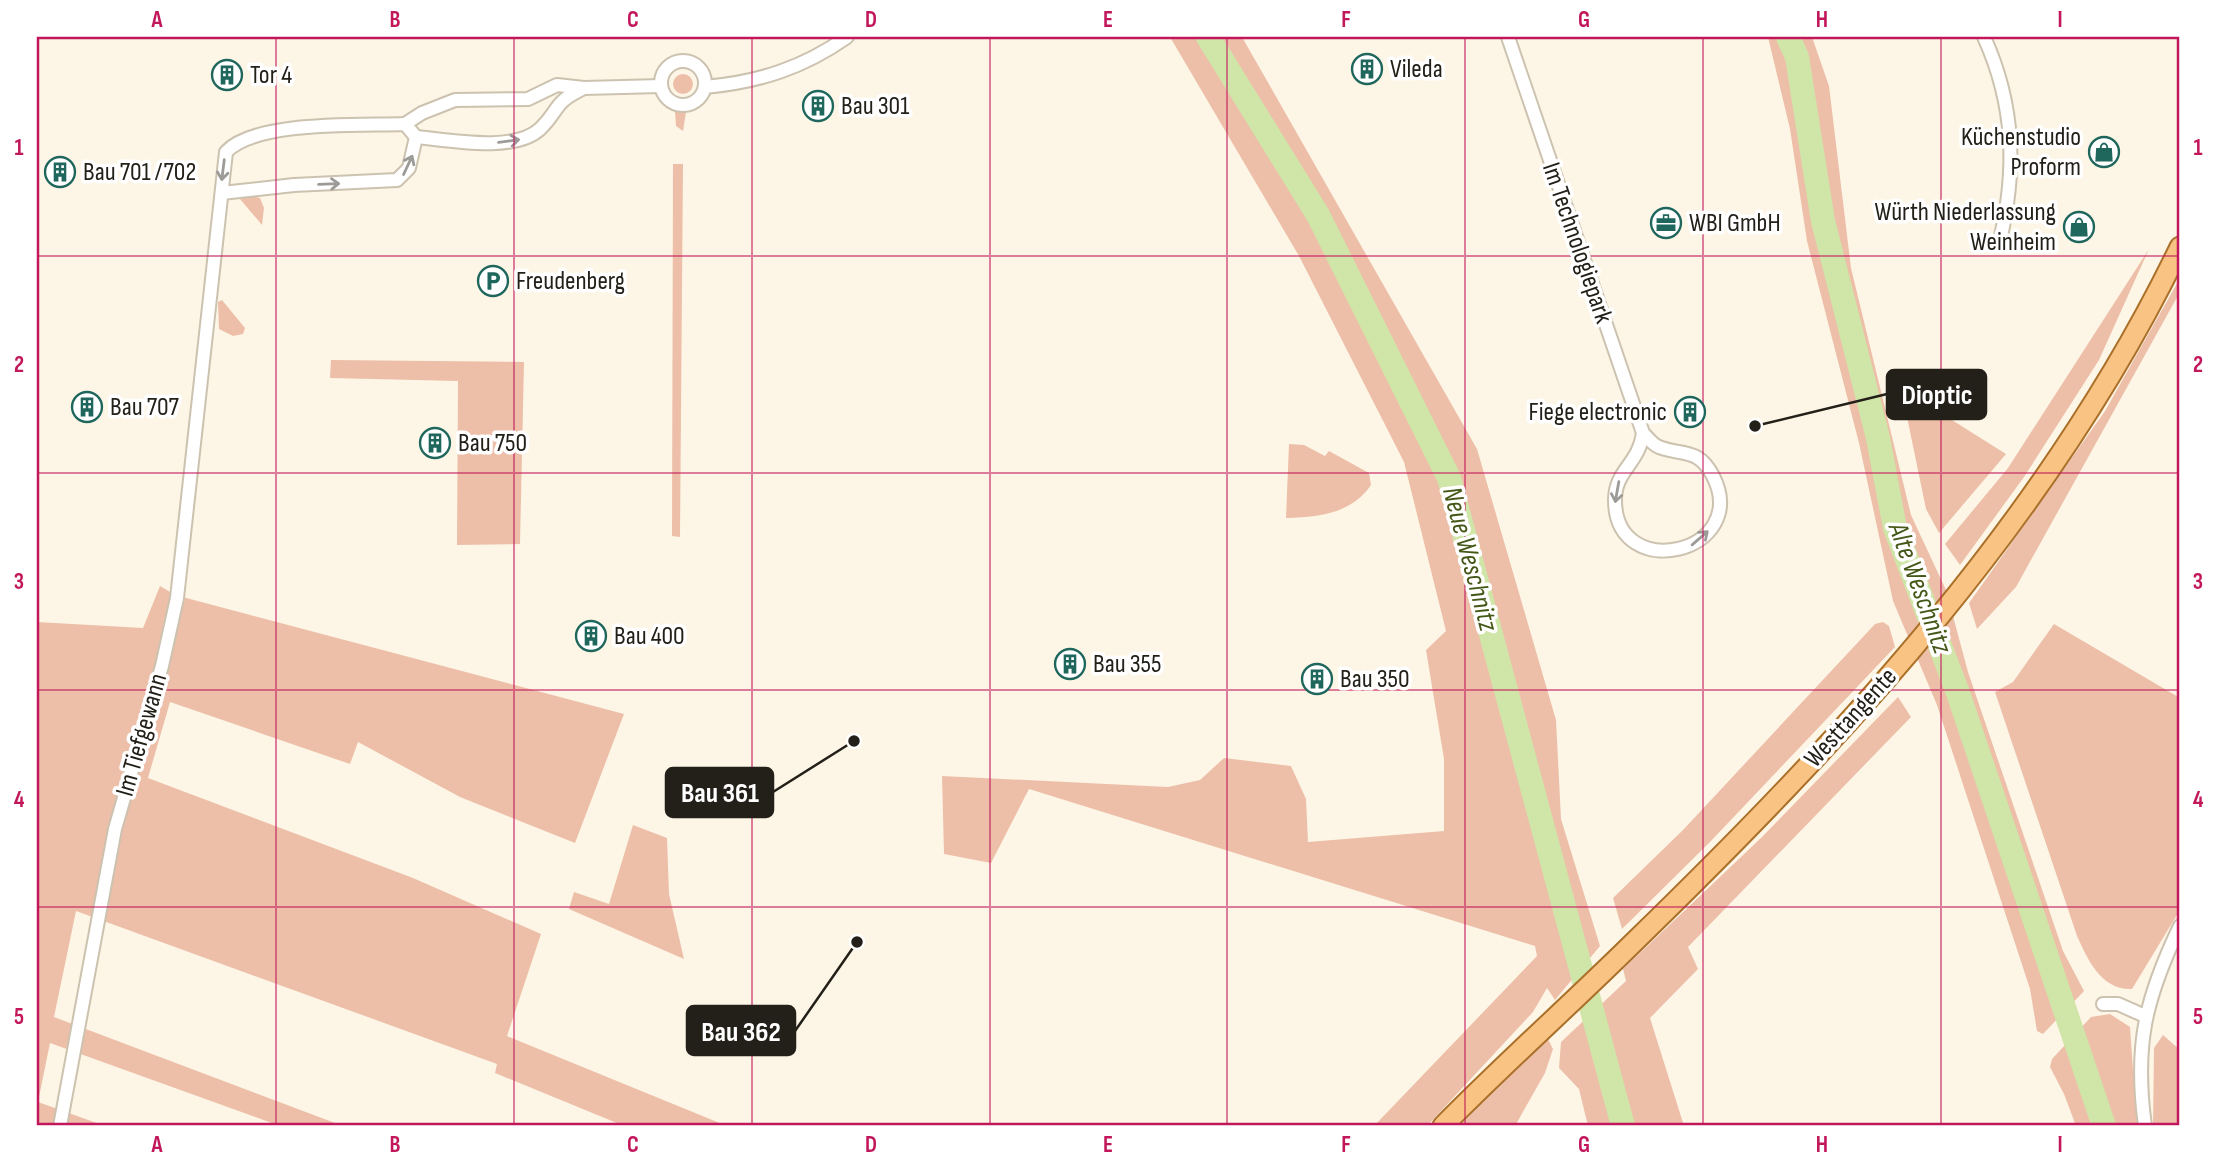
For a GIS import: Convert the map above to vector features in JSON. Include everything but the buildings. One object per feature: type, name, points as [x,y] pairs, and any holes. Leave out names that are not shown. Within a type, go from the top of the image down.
[{"type":"main road","name":"Westtangente","points":[[1443,1126],[1632,944],[1777,798],[1887,679],[1978,570],[2119,364],[2180,247]]},
{"type":"street","points":[[705,88],[753,81],[787,71],[848,37]]},
{"type":"street","name":"Im Technologiepark","points":[[1505,37],[1643,433]]},
{"type":"street","points":[[1984,37],[1998,66],[2008,105],[2013,148],[1999,244]]},
{"type":"street","points":[[684,60],[701,69],[705,88],[698,99],[685,104],[672,102],[661,86],[665,69],[684,60]]},
{"type":"street","points":[[584,88],[555,106],[535,133],[514,141],[463,142],[416,137],[405,124],[422,113],[455,100],[528,99],[557,85],[584,88],[661,86]]},
{"type":"street","name":"Im Tiefgewann","points":[[60,1126],[115,830],[162,666],[177,598],[226,152],[237,141],[275,130],[405,124]]},
{"type":"street","points":[[222,194],[294,185],[397,180],[409,168],[416,137]]},
{"type":"street","points":[[1643,433],[1658,447],[1682,451],[1698,459],[1716,485],[1719,499],[1715,520],[1703,537],[1685,549],[1672,552],[1650,550],[1632,539],[1619,521],[1615,508],[1617,486],[1623,473],[1640,452],[1643,433]]},
{"type":"street","points":[[2145,1126],[2140,1045],[2145,1016],[2162,963],[2180,926]]},
{"type":"street","points":[[2103,1004],[2119,1004],[2145,1016]]},
{"type":"shaded area","points":[[1170,37],[1242,37],[1477,449],[1556,720],[1561,819],[1600,946],[1555,1000],[1547,988],[1533,1012],[1427,1126],[1374,1126],[1537,956],[1535,946],[1029,789],[991,863],[944,854],[942,776],[1168,787],[1200,780],[1224,758],[1291,766],[1306,799],[1308,842],[1444,831],[1444,759],[1426,650],[1446,631],[1404,462],[1299,256]]},
{"type":"shaded area","points":[[1768,37],[1812,37],[1829,86],[1851,268],[1911,515],[1946,590],[1968,672],[2063,951],[2084,991],[2043,1034],[2037,1031],[2030,989],[1937,705],[1893,601],[1859,443],[1807,241],[1790,129]]},
{"type":"shaded area","points":[[683,74],[690,77],[693,84],[690,91],[683,94],[676,91],[673,84],[676,77]]},
{"type":"shaded area","points":[[675,112],[686,112],[683,131],[676,126]]},
{"type":"shaded area","points":[[673,164],[683,164],[680,537],[672,536]]},
{"type":"shaded area","points":[[252,196],[260,198],[264,208],[262,225],[240,199]]},
{"type":"shaded area","points":[[2149,249],[2099,360],[2024,477],[1960,565],[1945,544],[2008,468]]},
{"type":"shaded area","points":[[2180,278],[2180,292],[2016,587],[1977,629],[1969,603],[2105,411]]},
{"type":"shaded area","points":[[222,300],[245,328],[243,334],[233,336],[219,329],[218,302]]},
{"type":"shaded area","points":[[331,360],[524,362],[520,544],[457,545],[458,381],[330,378]]},
{"type":"shaded area","points":[[1901,388],[2006,454],[1939,533],[1926,509]]},
{"type":"shaded area","points":[[1289,444],[1304,445],[1325,456],[1329,451],[1369,473],[1371,485],[1363,495],[1344,508],[1322,515],[1286,518]]},
{"type":"shaded area","points":[[160,586],[175,595],[624,714],[575,843],[460,797],[358,742],[350,764],[170,702],[148,778],[413,878],[541,934],[507,1036],[727,1126],[624,1126],[495,1073],[497,1064],[76,911],[54,1017],[343,1126],[280,1126],[50,1043],[38,1102],[105,1126],[46,1126],[37,1123],[37,622],[143,628]]},
{"type":"shaded area","points":[[1883,622],[1889,626],[1895,647],[1710,842],[1622,929],[1613,898],[1684,829],[1875,624]]},
{"type":"shaded area","points":[[2054,624],[2180,698],[2180,910],[2132,989],[2112,985],[2104,979],[2091,964],[2077,936],[1995,692],[2013,682]]},
{"type":"shaded area","points":[[1898,697],[1911,717],[1688,947],[1698,969],[1650,1018],[1684,1126],[1588,1126],[1579,1089],[1559,1068],[1561,1042],[1626,981],[1623,969],[1762,837]]},
{"type":"shaded area","points":[[633,825],[667,838],[669,894],[684,959],[569,909],[574,892],[609,904]]},
{"type":"shaded area","points":[[2110,1014],[2130,1027],[2137,1126],[2076,1126],[2050,1067],[2052,1059],[2091,1017]]},
{"type":"shaded area","points":[[2163,1035],[2180,1050],[2180,1126],[2153,1126],[2154,1048]]},
{"type":"shaded area","points":[[1548,1039],[1553,1049],[1545,1073],[1515,1126],[1460,1126],[1517,1063],[1520,1065]]},
{"type":"waterway","name":"Neue Weschnitz","points":[[1208,37],[1318,215],[1449,478],[1623,1126]]},
{"type":"waterway","name":"Alte Weschnitz","points":[[1788,37],[1797,57],[1823,221],[1878,438],[1895,528],[1958,693],[2104,1126]]},
{"type":"place","name":"Vileda","points":[[1367,69]]},
{"type":"place","name":"Tor 4","points":[[227,75]]},
{"type":"place","name":"Bau 301","points":[[818,106]]},
{"type":"place","name":"Küchenstudio Proform","points":[[2104,152]]},
{"type":"place","name":"Bau 701 /702","points":[[60,172]]},
{"type":"place","name":"WBI GmbH","points":[[1666,223]]},
{"type":"place","name":"Würth Niederlassung Weinheim","points":[[2079,227]]},
{"type":"place","name":"Freudenberg","points":[[493,281]]},
{"type":"place","name":"Bau 707","points":[[87,407]]},
{"type":"place","name":"Fiege electronic","points":[[1690,412]]},
{"type":"place","name":"Dioptic","points":[[1755,426]]},
{"type":"place","name":"Bau 750","points":[[435,443]]},
{"type":"place","name":"Bau 400","points":[[591,636]]},
{"type":"place","name":"Bau 355","points":[[1070,664]]},
{"type":"place","name":"Bau 350","points":[[1317,679]]},
{"type":"place","name":"Bau 361","points":[[854,741]]},
{"type":"place","name":"Bau 362","points":[[857,942]]}]
